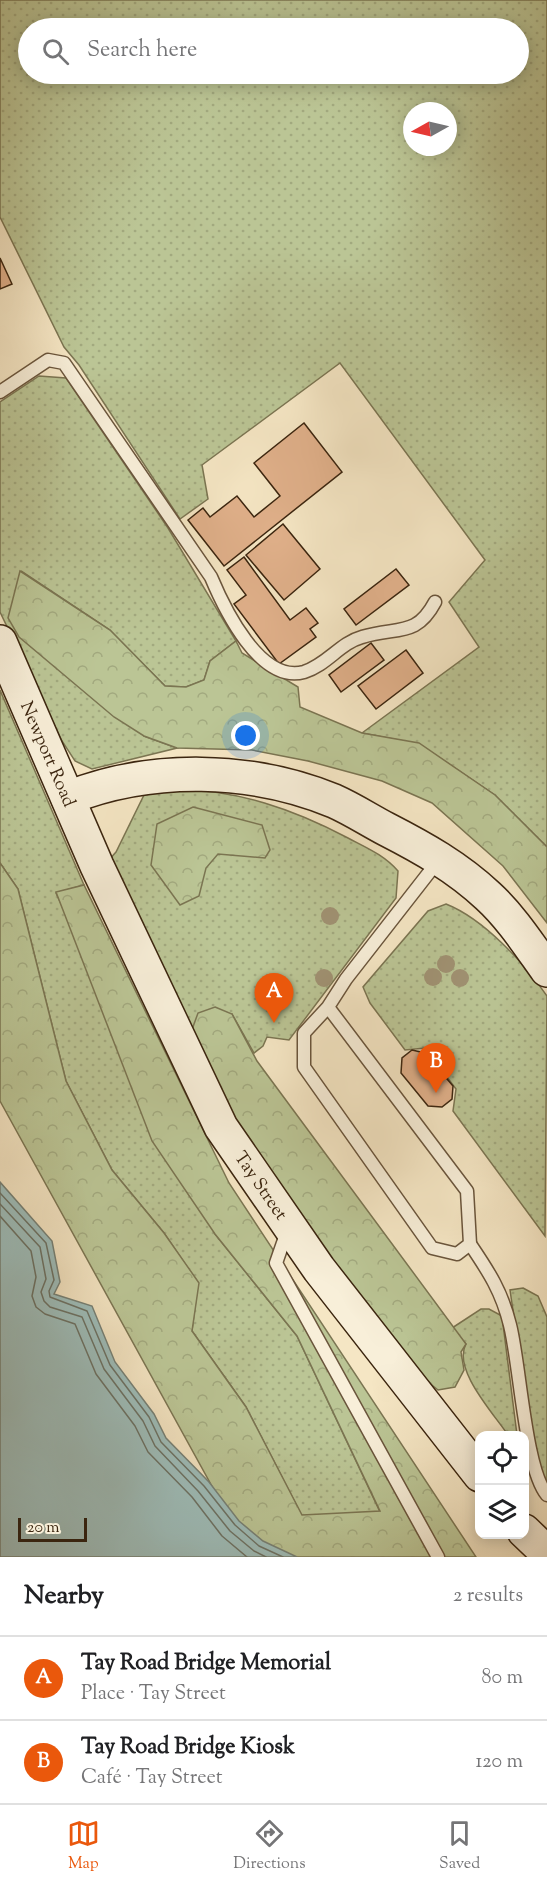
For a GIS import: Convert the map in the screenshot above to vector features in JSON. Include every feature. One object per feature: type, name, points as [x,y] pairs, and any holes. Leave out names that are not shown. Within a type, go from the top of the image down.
[{"type":"main road","name":"Newport Road","points":[[0,642],[97,866]]},
{"type":"main road","points":[[68,798],[121,780],[179,774],[258,780],[333,801],[441,857],[489,897],[524,937],[547,970]]},
{"type":"main road","name":"Tay Street","points":[[97,866],[221,1127],[293,1231],[475,1468]]},
{"type":"main road","points":[[529,1535],[547,1553]]},
{"type":"lane","points":[[0,392],[48,360],[64,363],[211,577],[222,604],[250,650],[278,669],[302,673],[327,661],[350,640],[382,631],[406,630],[426,620],[435,602]]},
{"type":"lane","points":[[441,857],[346,979],[328,1007],[304,1032],[303,1066],[432,1248],[458,1254],[470,1244]]},
{"type":"lane","points":[[328,1007],[467,1191],[470,1244],[498,1284],[511,1327],[532,1457],[547,1495]]},
{"type":"lane","points":[[293,1231],[284,1240],[276,1263],[438,1557]]},
{"type":"green space","points":[[0,0],[547,0],[547,847],[495,795],[419,744],[362,733],[479,647],[449,602],[485,560],[340,363],[202,465],[208,499],[180,519],[79,365],[64,347],[0,217]]},
{"type":"green space","points":[[39,376],[66,378],[168,528],[236,641],[210,661],[204,680],[186,687],[165,686],[110,630],[21,571],[144,736],[177,748],[92,769],[75,761],[62,741],[0,612],[0,402]]},
{"type":"green space","points":[[20,571],[110,630],[165,686],[186,687],[204,680],[210,661],[236,641],[242,653],[298,687],[300,707],[362,733],[419,743],[495,795],[547,847],[547,923],[503,866],[432,803],[382,781],[308,761],[252,750],[177,748],[144,736],[114,717],[19,637],[8,618]]},
{"type":"green space","points":[[0,690],[84,885],[56,893],[215,1234],[297,1336],[380,1512],[302,1516],[246,1407],[192,1331],[198,1283],[164,1233],[112,1170],[66,1081],[18,889],[0,863]]},
{"type":"green space","points":[[175,789],[243,797],[286,810],[368,849],[387,860],[398,871],[396,898],[289,1040],[267,1037],[263,1046],[254,1053],[232,1014],[189,1038],[108,861],[116,852],[145,793]]},
{"type":"green space","points":[[193,807],[262,825],[270,850],[265,858],[218,854],[206,868],[199,896],[180,905],[151,865],[157,824]]},
{"type":"green space","points":[[0,863],[18,889],[66,1081],[112,1170],[164,1233],[199,1283],[192,1331],[246,1407],[302,1515],[380,1511],[297,1336],[215,1234],[152,1141],[56,892],[84,885],[229,1183],[476,1557],[278,1557],[230,1519],[0,1101]]},
{"type":"green space","points":[[446,904],[475,920],[489,931],[515,956],[547,996],[545,1236],[453,1111],[456,1089],[425,1048],[405,1050],[370,1003],[363,987],[428,911]]},
{"type":"green space","points":[[215,1007],[232,1014],[257,1061],[466,1344],[461,1352],[464,1370],[455,1387],[438,1390],[422,1377],[393,1344],[243,1136],[189,1038],[198,1013]]},
{"type":"green space","points":[[523,1288],[538,1296],[547,1317],[547,1498],[535,1461],[510,1290]]},
{"type":"green space","points":[[481,1309],[489,1309],[502,1316],[516,1431],[505,1431],[476,1391],[465,1366],[463,1354],[466,1344],[452,1328]]},
{"type":"water","points":[[0,1182],[52,1241],[60,1282],[54,1294],[92,1306],[115,1362],[154,1414],[166,1438],[209,1482],[239,1521],[263,1541],[297,1557],[0,1557]]},
{"type":"building","points":[[0,258],[12,284],[0,289]]},
{"type":"building","points":[[304,423],[342,472],[224,566],[188,520],[203,508],[210,517],[237,496],[254,517],[280,496],[254,463]]},
{"type":"building","points":[[283,524],[320,569],[284,600],[246,555]]},
{"type":"building","points":[[244,557],[290,620],[306,608],[318,623],[310,629],[316,637],[279,664],[234,604],[246,595],[227,570]]},
{"type":"building","points":[[396,569],[409,585],[356,625],[344,609]]},
{"type":"building","points":[[371,643],[384,660],[341,692],[329,675]]},
{"type":"building","points":[[406,650],[423,673],[376,709],[358,686]]},
{"type":"building","points":[[412,1050],[425,1053],[453,1086],[452,1099],[442,1107],[428,1106],[401,1073],[402,1058]]},
{"type":"place","name":"Tay Road Bridge Memorial","points":[[274,1023]]},
{"type":"place","name":"Tay Road Bridge Kiosk","points":[[436,1093]]}]
